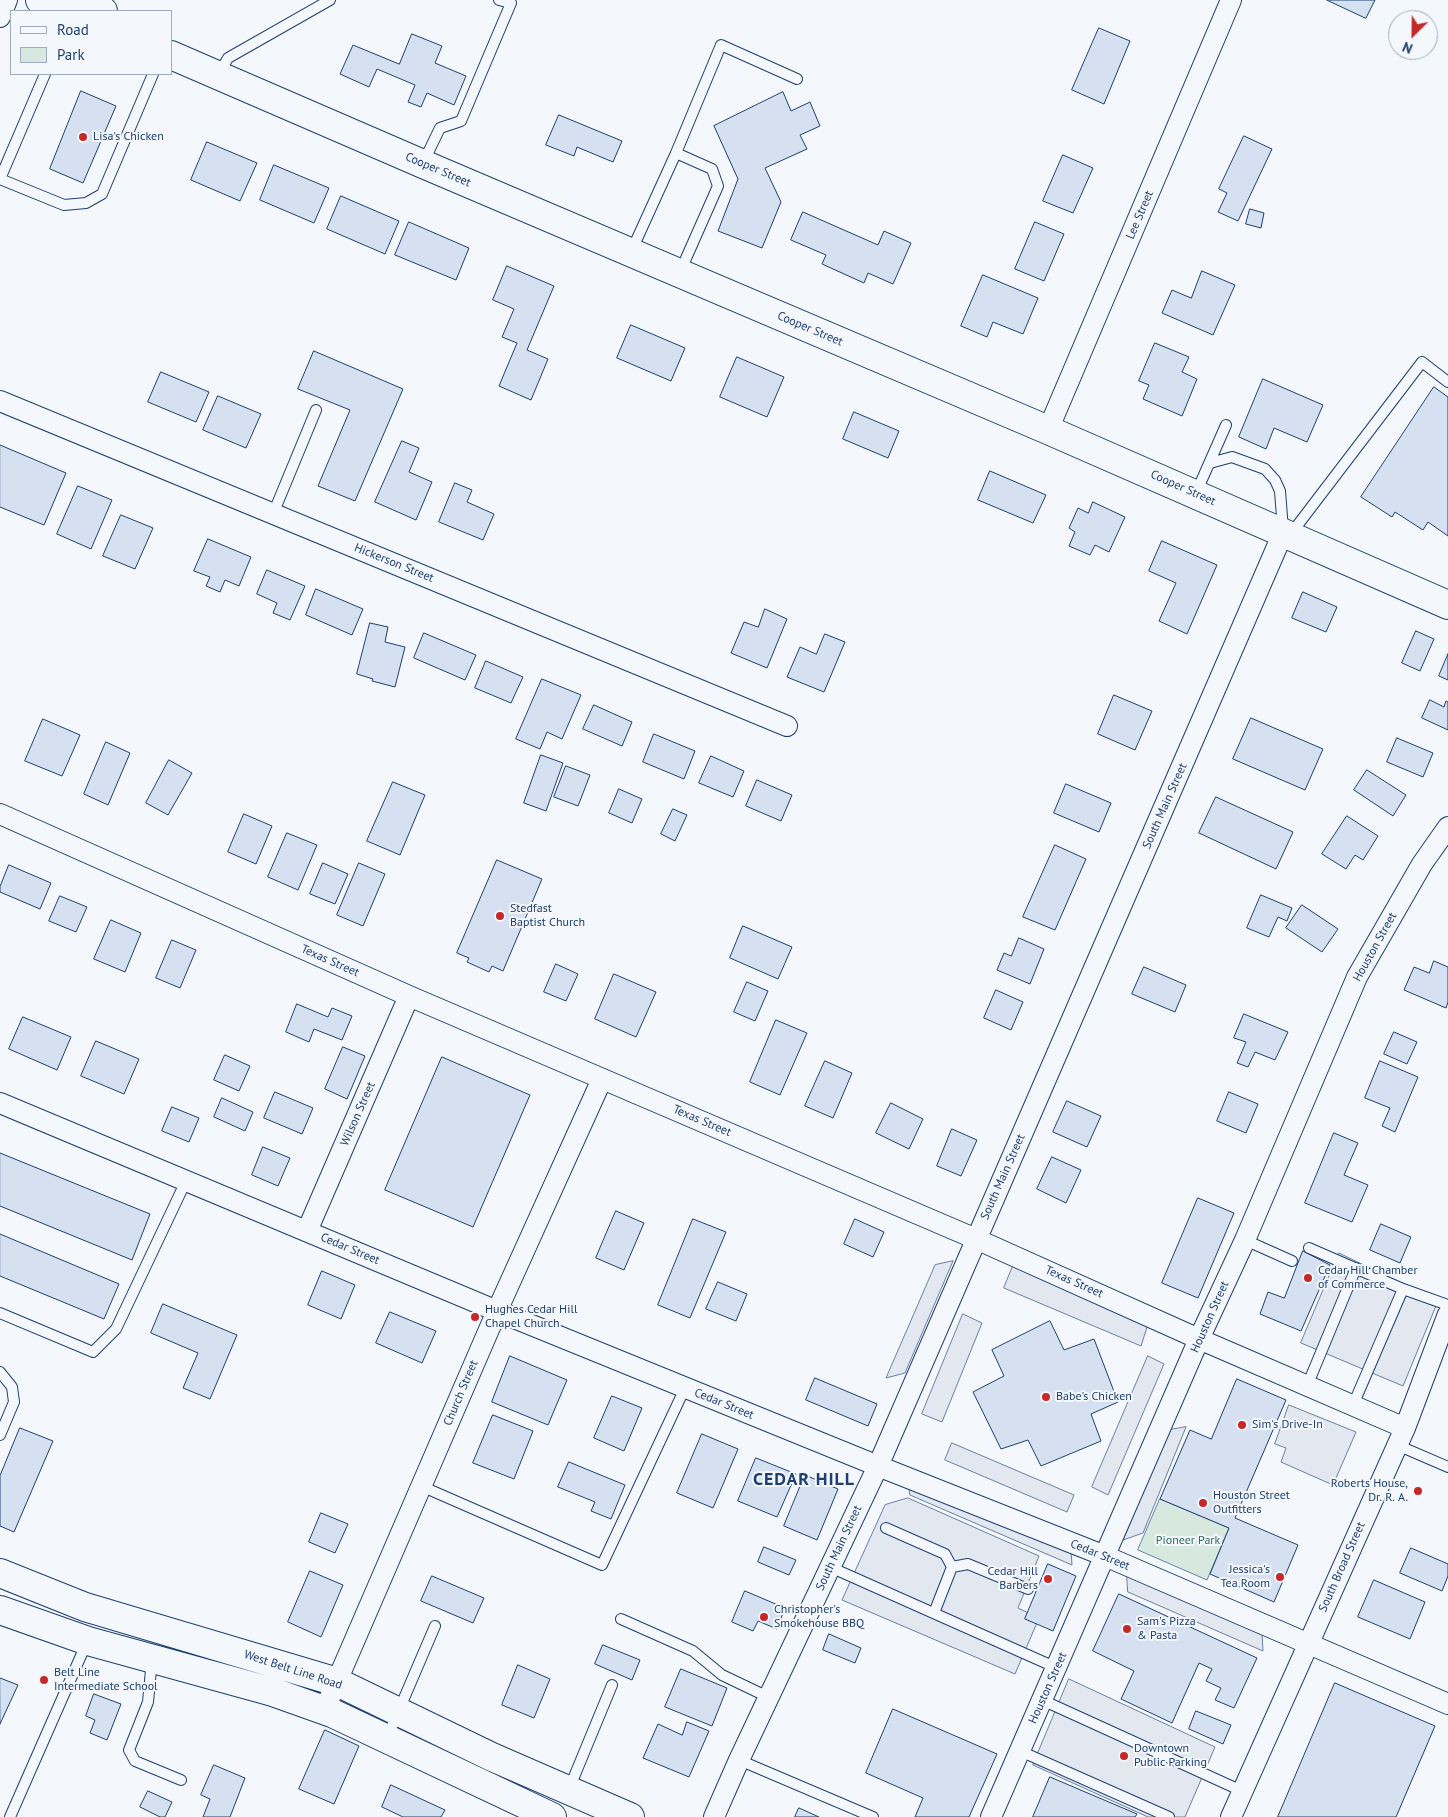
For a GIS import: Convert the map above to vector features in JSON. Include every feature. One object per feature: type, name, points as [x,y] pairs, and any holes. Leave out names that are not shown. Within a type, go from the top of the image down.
[{"type":"street","points":[[0,17],[7,0]]},
{"type":"street","points":[[40,0],[65,10]]},
{"type":"street","points":[[77,0],[101,10]]},
{"type":"street","name":"Lee Street","points":[[1048,430],[1231,0]]},
{"type":"street","name":"Cooper Street","points":[[172,55],[1195,493],[1286,535],[1448,605]]},
{"type":"street","name":"Hickerson Street","points":[[0,401],[787,726]]},
{"type":"street","name":"South Main Street","points":[[714,1817],[768,1697],[878,1466],[1286,535]]},
{"type":"street","name":"Texas Street","points":[[0,814],[409,996],[976,1239],[1199,1339],[1353,1405],[1401,1436]]},
{"type":"street","name":"Houston Street","points":[[991,1817],[1199,1339],[1245,1240],[1357,977],[1422,864],[1448,827]]},
{"type":"street","name":"Wilson Street","points":[[307,1231],[409,996]]},
{"type":"street","name":"Church Street","points":[[324,1710],[497,1310],[602,1078]]},
{"type":"street","name":"Cedar Street","points":[[0,1103],[685,1388],[1105,1556],[1448,1704]]},
{"type":"street","name":"South Broad Street","points":[[1231,1817],[1401,1436],[1446,1325]]},
{"type":"street","name":"West Belt Line Road","points":[[0,1573],[85,1606],[337,1682],[492,1757],[630,1817]]},
{"type":"street","points":[[0,1610],[88,1641],[273,1692],[324,1710],[552,1817]]},
{"type":"lane","points":[[218,75],[228,58],[330,0]]},
{"type":"lane","points":[[423,164],[440,128],[460,121],[511,3],[499,0]]},
{"type":"lane","points":[[631,252],[676,153],[721,45],[797,79]]},
{"type":"lane","points":[[45,75],[0,179],[64,205],[86,203],[102,194],[153,75]]},
{"type":"lane","points":[[676,153],[712,169],[718,186],[679,273]]},
{"type":"lane","points":[[1286,535],[1422,362],[1448,382]]},
{"type":"lane","points":[[273,514],[316,410]]},
{"type":"lane","points":[[1195,493],[1226,425]]},
{"type":"lane","points":[[1210,463],[1232,457],[1265,469],[1275,480],[1280,491],[1286,535]]},
{"type":"lane","points":[[0,1313],[94,1352],[116,1328],[186,1181]]},
{"type":"lane","points":[[1245,1240],[1292,1261]]},
{"type":"lane","points":[[1309,1248],[1448,1306]]},
{"type":"lane","points":[[1307,1386],[1356,1268]]},
{"type":"lane","points":[[1353,1405],[1403,1288]]},
{"type":"lane","points":[[0,1372],[12,1386],[14,1402],[0,1435]]},
{"type":"lane","points":[[421,1486],[602,1565],[685,1388]]},
{"type":"lane","points":[[1401,1436],[1448,1467]]},
{"type":"lane","points":[[886,1528],[945,1554],[952,1568],[934,1613]]},
{"type":"lane","points":[[952,1568],[968,1564],[1028,1589]]},
{"type":"lane","points":[[830,1567],[1057,1668]]},
{"type":"lane","points":[[621,1620],[693,1651],[722,1675],[768,1697]]},
{"type":"lane","points":[[387,1739],[435,1626]]},
{"type":"lane","points":[[10,1817],[88,1641]]},
{"type":"lane","points":[[152,1658],[148,1702],[129,1750],[135,1761],[181,1780]]},
{"type":"lane","points":[[568,1790],[612,1685]]},
{"type":"lane","points":[[1042,1700],[1242,1791]]},
{"type":"lane","points":[[1020,1751],[1162,1816]]},
{"type":"lane","points":[[739,1760],[873,1817]]},
{"type":"green space","name":"Pioneer Park","points":[[1160,1499],[1229,1528],[1207,1580],[1138,1550]]},
{"type":"shaded area","points":[[1339,1253],[1438,1301],[1403,1386],[1301,1343]]},
{"type":"shaded area","points":[[953,1261],[905,1373],[886,1378],[935,1265]]},
{"type":"shaded area","points":[[1013,1266],[1148,1324],[1141,1346],[1004,1288]]},
{"type":"shaded area","points":[[963,1314],[982,1323],[942,1422],[922,1414]]},
{"type":"shaded area","points":[[1148,1356],[1164,1364],[1108,1495],[1092,1487]]},
{"type":"shaded area","points":[[1289,1405],[1356,1432],[1333,1485],[1281,1462],[1286,1448],[1275,1444]]},
{"type":"shaded area","points":[[1186,1427],[1143,1533],[1123,1540],[1169,1430]]},
{"type":"shaded area","points":[[952,1443],[1074,1495],[1067,1512],[945,1460]]},
{"type":"shaded area","points":[[909,1480],[1071,1551],[1072,1565],[910,1495]]},
{"type":"shaded area","points":[[908,1498],[1039,1556],[1018,1608],[1039,1618],[1015,1674],[842,1600],[885,1505]]},
{"type":"shaded area","points":[[1127,1575],[1262,1633],[1263,1651],[1128,1592]]},
{"type":"shaded area","name":"Downtown Public Parking","points":[[1069,1679],[1215,1747],[1185,1817],[1148,1817],[1033,1765]]},
{"type":"building","points":[[1327,0],[1375,0],[1366,18]]},
{"type":"building","points":[[1099,28],[1130,41],[1104,104],[1072,90]]},
{"type":"building","points":[[412,34],[442,46],[435,63],[466,76],[454,105],[427,93],[421,107],[408,102],[415,85],[377,69],[369,87],[340,74],[353,45],[399,64]]},
{"type":"building","name":"Lisa's Chicken","points":[[81,91],[116,106],[83,183],[50,169]]},
{"type":"building","points":[[783,92],[791,111],[810,102],[820,126],[800,135],[807,149],[765,168],[781,202],[762,248],[718,231],[738,179],[714,126]]},
{"type":"building","points":[[559,115],[622,141],[613,162],[577,147],[574,156],[546,145]]},
{"type":"building","points":[[1244,136],[1272,149],[1238,221],[1218,212],[1227,193],[1219,189]]},
{"type":"building","points":[[207,142],[257,163],[240,201],[191,180]]},
{"type":"building","points":[[1063,155],[1093,168],[1073,213],[1043,201]]},
{"type":"building","points":[[274,165],[329,188],[314,223],[260,200]]},
{"type":"building","points":[[341,196],[399,221],[385,254],[327,229]]},
{"type":"building","points":[[1250,209],[1264,213],[1261,228],[1246,224]]},
{"type":"building","points":[[803,212],[878,245],[884,231],[911,243],[893,284],[868,273],[864,283],[822,264],[826,255],[791,240]]},
{"type":"building","points":[[409,222],[469,248],[456,280],[395,255]]},
{"type":"building","points":[[1035,222],[1064,234],[1044,281],[1015,269]]},
{"type":"building","points":[[507,266],[554,286],[527,350],[548,359],[531,400],[499,386],[517,343],[502,337],[514,309],[493,300]]},
{"type":"building","points":[[1202,271],[1235,285],[1213,335],[1162,313],[1172,290],[1191,298]]},
{"type":"building","points":[[983,275],[1038,298],[1023,334],[993,322],[987,337],[961,326]]},
{"type":"building","points":[[631,325],[685,348],[671,381],[617,358]]},
{"type":"building","points":[[1155,343],[1189,357],[1182,372],[1197,379],[1182,416],[1143,399],[1149,385],[1139,381]]},
{"type":"building","points":[[314,351],[403,389],[355,501],[318,486],[350,410],[298,389]]},
{"type":"building","points":[[737,357],[784,377],[767,417],[720,397]]},
{"type":"building","points":[[161,372],[209,392],[196,422],[148,402]]},
{"type":"building","points":[[1263,379],[1323,405],[1307,442],[1274,428],[1266,449],[1239,437]]},
{"type":"building","points":[[1434,387],[1448,397],[1448,536],[1428,522],[1423,530],[1395,512],[1392,517],[1361,497]]},
{"type":"building","points":[[218,396],[261,414],[246,448],[203,430]]},
{"type":"building","points":[[854,412],[899,431],[888,458],[843,439]]},
{"type":"building","points":[[402,441],[419,448],[409,472],[432,482],[416,520],[375,502]]},
{"type":"building","points":[[0,445],[66,473],[44,525],[0,507]]},
{"type":"building","points":[[990,471],[1046,495],[1033,523],[978,500]]},
{"type":"building","points":[[455,483],[472,490],[467,502],[494,514],[483,540],[439,522]]},
{"type":"building","points":[[78,486],[112,500],[91,549],[57,534]]},
{"type":"building","points":[[1093,502],[1125,517],[1109,552],[1095,545],[1090,555],[1069,546],[1075,532],[1069,528],[1078,508],[1088,513]]},
{"type":"building","points":[[121,515],[153,528],[135,569],[103,556]]},
{"type":"building","points":[[208,539],[251,557],[239,586],[225,580],[220,592],[206,586],[210,577],[194,571]]},
{"type":"building","points":[[1162,541],[1217,565],[1187,634],[1159,621],[1176,583],[1149,571]]},
{"type":"building","points":[[267,570],[305,586],[290,620],[273,613],[277,603],[257,594]]},
{"type":"building","points":[[316,589],[363,609],[352,635],[306,615]]},
{"type":"building","points":[[1303,592],[1337,607],[1326,632],[1292,618]]},
{"type":"building","points":[[765,609],[787,619],[767,668],[731,653],[744,622],[758,627]]},
{"type":"building","points":[[370,623],[388,627],[385,642],[405,647],[395,687],[372,681],[373,679],[357,674]]},
{"type":"building","points":[[1416,631],[1434,639],[1420,671],[1402,663]]},
{"type":"building","points":[[424,633],[476,655],[465,680],[414,658]]},
{"type":"building","points":[[825,634],[845,642],[824,692],[787,677],[800,647],[816,654]]},
{"type":"building","points":[[1448,654],[1448,680],[1439,676]]},
{"type":"building","points":[[486,661],[523,677],[511,703],[475,688]]},
{"type":"building","points":[[542,679],[581,695],[562,739],[547,732],[540,749],[516,739]]},
{"type":"building","points":[[1114,695],[1152,711],[1135,750],[1098,734]]},
{"type":"building","points":[[1430,700],[1444,707],[1446,701],[1448,702],[1448,730],[1422,718]]},
{"type":"building","points":[[594,705],[632,722],[622,746],[583,729]]},
{"type":"building","points":[[1251,718],[1323,749],[1305,790],[1233,759]]},
{"type":"building","points":[[43,719],[80,735],[62,776],[25,761]]},
{"type":"building","points":[[654,734],[695,751],[684,779],[643,762]]},
{"type":"building","points":[[1397,738],[1433,753],[1423,777],[1387,762]]},
{"type":"building","points":[[106,742],[130,753],[108,805],[84,794]]},
{"type":"building","points":[[541,755],[563,763],[546,811],[524,803]]},
{"type":"building","points":[[711,756],[744,771],[733,797],[699,783]]},
{"type":"building","points":[[169,760],[192,773],[168,815],[146,803]]},
{"type":"building","points":[[566,766],[590,775],[578,806],[554,797]]},
{"type":"building","points":[[1367,770],[1406,795],[1393,816],[1354,790]]},
{"type":"building","points":[[757,780],[792,795],[781,821],[746,806]]},
{"type":"building","points":[[393,782],[425,795],[400,855],[367,841]]},
{"type":"building","points":[[1066,784],[1111,803],[1099,832],[1054,813]]},
{"type":"building","points":[[619,789],[642,799],[632,823],[609,813]]},
{"type":"building","points":[[1216,797],[1293,832],[1276,869],[1199,833]]},
{"type":"building","points":[[673,809],[687,815],[675,841],[661,834]]},
{"type":"building","points":[[244,814],[272,826],[256,864],[228,852]]},
{"type":"building","points":[[1347,816],[1378,836],[1363,860],[1355,855],[1346,869],[1322,854]]},
{"type":"building","points":[[287,833],[317,845],[298,890],[268,877]]},
{"type":"building","points":[[1055,845],[1086,859],[1055,930],[1023,917]]},
{"type":"building","name":"Stedfast Baptist Church","points":[[497,860],[542,879],[503,971],[492,966],[489,972],[467,962],[469,958],[457,953]]},
{"type":"building","points":[[323,863],[348,874],[335,904],[310,894]]},
{"type":"building","points":[[359,863],[385,874],[363,926],[337,915]]},
{"type":"building","points":[[9,865],[51,883],[40,909],[0,892],[0,887]]},
{"type":"building","points":[[1261,895],[1292,908],[1287,921],[1278,917],[1269,937],[1247,928]]},
{"type":"building","points":[[60,896],[87,907],[76,932],[49,921]]},
{"type":"building","points":[[1302,905],[1338,929],[1322,952],[1286,928]]},
{"type":"building","points":[[111,920],[141,933],[125,972],[94,959]]},
{"type":"building","points":[[743,926],[792,947],[778,979],[730,958]]},
{"type":"building","points":[[1019,938],[1044,949],[1030,984],[997,970],[1004,953],[1011,956]]},
{"type":"building","points":[[172,940],[196,950],[180,988],[156,978]]},
{"type":"building","points":[[1434,961],[1448,967],[1448,1002],[1446,1008],[1404,990],[1414,967],[1429,973]]},
{"type":"building","points":[[556,964],[578,974],[566,1001],[544,992]]},
{"type":"building","points":[[1144,967],[1186,985],[1175,1012],[1132,994]]},
{"type":"building","points":[[614,974],[656,992],[636,1037],[595,1019]]},
{"type":"building","points":[[747,982],[768,991],[755,1021],[734,1012]]},
{"type":"building","points":[[996,990],[1023,1002],[1011,1030],[984,1018]]},
{"type":"building","points":[[297,1004],[328,1017],[332,1008],[352,1016],[342,1040],[314,1029],[309,1042],[286,1032]]},
{"type":"building","points":[[1244,1014],[1288,1032],[1275,1060],[1255,1052],[1248,1067],[1237,1063],[1246,1042],[1234,1038]]},
{"type":"building","points":[[23,1017],[71,1037],[57,1070],[9,1049]]},
{"type":"building","points":[[776,1020],[807,1033],[780,1095],[750,1082]]},
{"type":"building","points":[[1394,1032],[1417,1042],[1407,1064],[1384,1054]]},
{"type":"building","points":[[96,1041],[139,1059],[124,1094],[81,1076]]},
{"type":"building","points":[[343,1047],[365,1056],[347,1099],[325,1089]]},
{"type":"building","points":[[225,1055],[250,1066],[239,1091],[214,1080]]},
{"type":"building","points":[[442,1057],[530,1095],[473,1227],[385,1190]]},
{"type":"building","points":[[825,1061],[852,1073],[833,1118],[805,1106]]},
{"type":"building","points":[[1380,1061],[1418,1077],[1395,1132],[1382,1126],[1390,1108],[1365,1098]]},
{"type":"building","points":[[275,1092],[313,1108],[302,1134],[264,1118]]},
{"type":"building","points":[[1229,1092],[1258,1104],[1246,1133],[1217,1121]]},
{"type":"building","points":[[222,1098],[253,1112],[245,1131],[214,1117]]},
{"type":"building","points":[[1067,1101],[1101,1116],[1087,1147],[1053,1132]]},
{"type":"building","points":[[891,1103],[923,1119],[909,1149],[876,1133]]},
{"type":"building","points":[[172,1107],[199,1118],[189,1142],[162,1131]]},
{"type":"building","points":[[952,1129],[977,1140],[961,1176],[937,1166]]},
{"type":"building","points":[[1334,1133],[1358,1143],[1344,1175],[1368,1185],[1352,1222],[1305,1203]]},
{"type":"building","points":[[263,1147],[290,1158],[278,1186],[252,1175]]},
{"type":"building","points":[[0,1153],[150,1214],[132,1260],[0,1206]]},
{"type":"building","points":[[1052,1157],[1081,1170],[1066,1203],[1037,1189]]},
{"type":"building","points":[[1198,1198],[1234,1213],[1198,1298],[1162,1283]]},
{"type":"building","points":[[616,1211],[644,1223],[624,1270],[596,1258]]},
{"type":"building","points":[[693,1219],[726,1232],[690,1318],[658,1305]]},
{"type":"building","points":[[855,1219],[884,1232],[873,1257],[844,1244]]},
{"type":"building","points":[[1381,1224],[1411,1237],[1400,1263],[1370,1250]]},
{"type":"building","points":[[0,1234],[119,1284],[104,1319],[0,1276]]},
{"type":"building","name":"Cedar Hill Chamber of Commerce","points":[[1303,1251],[1330,1265],[1301,1331],[1260,1314],[1268,1292],[1284,1298]]},
{"type":"building","points":[[322,1271],[355,1285],[341,1319],[308,1305]]},
{"type":"building","points":[[718,1282],[747,1294],[736,1321],[706,1309]]},
{"type":"building","points":[[163,1304],[237,1335],[210,1399],[183,1388],[198,1353],[151,1333]]},
{"type":"building","points":[[390,1312],[436,1331],[422,1363],[376,1343]]},
{"type":"building","name":"Babe's Chicken","points":[[1050,1321],[1064,1350],[1094,1339],[1118,1402],[1091,1414],[1101,1441],[1041,1466],[1028,1440],[1001,1449],[973,1392],[1004,1376],[992,1350]]},
{"type":"building","points":[[510,1356],[567,1380],[548,1425],[492,1402]]},
{"type":"building","points":[[815,1378],[877,1404],[868,1426],[806,1400]]},
{"type":"building","points":[[1237,1379],[1286,1400],[1235,1518],[1298,1545],[1274,1602],[1210,1574],[1229,1528],[1160,1499],[1190,1430],[1211,1439]]},
{"type":"building","points":[[612,1396],[642,1408],[624,1451],[594,1438]]},
{"type":"building","points":[[493,1415],[533,1431],[514,1479],[473,1463]]},
{"type":"building","points":[[20,1428],[53,1441],[14,1532],[0,1526],[0,1476]]},
{"type":"building","points":[[702,1434],[738,1449],[713,1508],[677,1493]]},
{"type":"building","points":[[756,1458],[796,1474],[777,1517],[738,1501]]},
{"type":"building","points":[[569,1462],[625,1485],[611,1519],[591,1511],[595,1502],[558,1487]]},
{"type":"building","points":[[805,1475],[838,1489],[817,1540],[784,1526]]},
{"type":"building","points":[[321,1513],[348,1524],[335,1553],[309,1542]]},
{"type":"building","points":[[764,1547],[796,1560],[789,1575],[758,1562]]},
{"type":"building","points":[[1411,1548],[1448,1564],[1448,1576],[1442,1591],[1400,1573]]},
{"type":"building","points":[[1048,1564],[1076,1576],[1053,1631],[1025,1619]]},
{"type":"building","points":[[310,1571],[343,1585],[321,1637],[288,1622]]},
{"type":"building","points":[[432,1576],[484,1598],[473,1623],[421,1601]]},
{"type":"building","points":[[1374,1580],[1425,1602],[1410,1639],[1358,1617]]},
{"type":"building","points":[[745,1591],[785,1608],[777,1629],[758,1621],[753,1631],[732,1622]]},
{"type":"building","points":[[1119,1594],[1257,1658],[1234,1708],[1215,1700],[1221,1688],[1206,1681],[1212,1669],[1199,1663],[1172,1723],[1121,1699],[1134,1671],[1093,1651]]},
{"type":"building","points":[[829,1634],[861,1648],[855,1663],[823,1650]]},
{"type":"building","points":[[603,1645],[640,1660],[632,1680],[595,1664]]},
{"type":"building","points":[[518,1665],[550,1679],[534,1718],[502,1705]]},
{"type":"building","points":[[681,1669],[727,1688],[712,1726],[665,1707]]},
{"type":"building","points":[[0,1678],[18,1685],[0,1724]]},
{"type":"building","points":[[1335,1683],[1435,1726],[1396,1817],[1278,1817]]},
{"type":"building","points":[[94,1694],[121,1704],[107,1740],[90,1733],[95,1720],[86,1716]]},
{"type":"building","points":[[893,1709],[997,1754],[969,1817],[915,1817],[923,1798],[866,1773]]},
{"type":"building","points":[[1196,1711],[1231,1725],[1223,1744],[1189,1729]]},
{"type":"building","points":[[687,1722],[709,1731],[689,1777],[643,1758],[658,1724],[682,1735]]},
{"type":"building","points":[[325,1730],[359,1746],[334,1804],[299,1789]]},
{"type":"building","points":[[214,1765],[245,1778],[230,1817],[203,1817],[210,1799],[201,1795]]},
{"type":"building","points":[[1050,1777],[1137,1814],[1135,1817],[1033,1817]]},
{"type":"building","points":[[391,1785],[445,1810],[441,1817],[403,1817],[382,1807]]},
{"type":"building","points":[[148,1791],[172,1802],[165,1817],[160,1817],[140,1807]]},
{"type":"building","points":[[799,1808],[819,1817],[795,1817]]},
{"type":"place","name":"Lisa's Chicken","points":[[83,137]]},
{"type":"place","name":"Stedfast Baptist Church","points":[[500,916]]},
{"type":"place","name":"Cedar Hill Chamber of Commerce","points":[[1308,1278]]},
{"type":"place","name":"Hughes Cedar Hill Chapel Church","points":[[475,1317]]},
{"type":"place","name":"Babe's Chicken","points":[[1046,1397]]},
{"type":"place","name":"Sim's Drive-In","points":[[1242,1425]]},
{"type":"place","name":"Roberts House, Dr. R. A.","points":[[1418,1491]]},
{"type":"place","name":"Houston Street Outfitters","points":[[1203,1503]]},
{"type":"place","name":"Jessica's Tea Room","points":[[1280,1577]]},
{"type":"place","name":"Cedar Hill Barbers","points":[[1048,1579]]},
{"type":"place","name":"Christopher's Smokehouse BBQ","points":[[764,1617]]},
{"type":"place","name":"Sam's Pizza & Pasta","points":[[1127,1629]]},
{"type":"place","name":"Belt Line Intermediate School","points":[[44,1680]]},
{"type":"place","name":"Downtown Public Parking","points":[[1124,1756]]},
{"type":"district","name":"CEDAR HILL","points":[[804,1480]]}]
